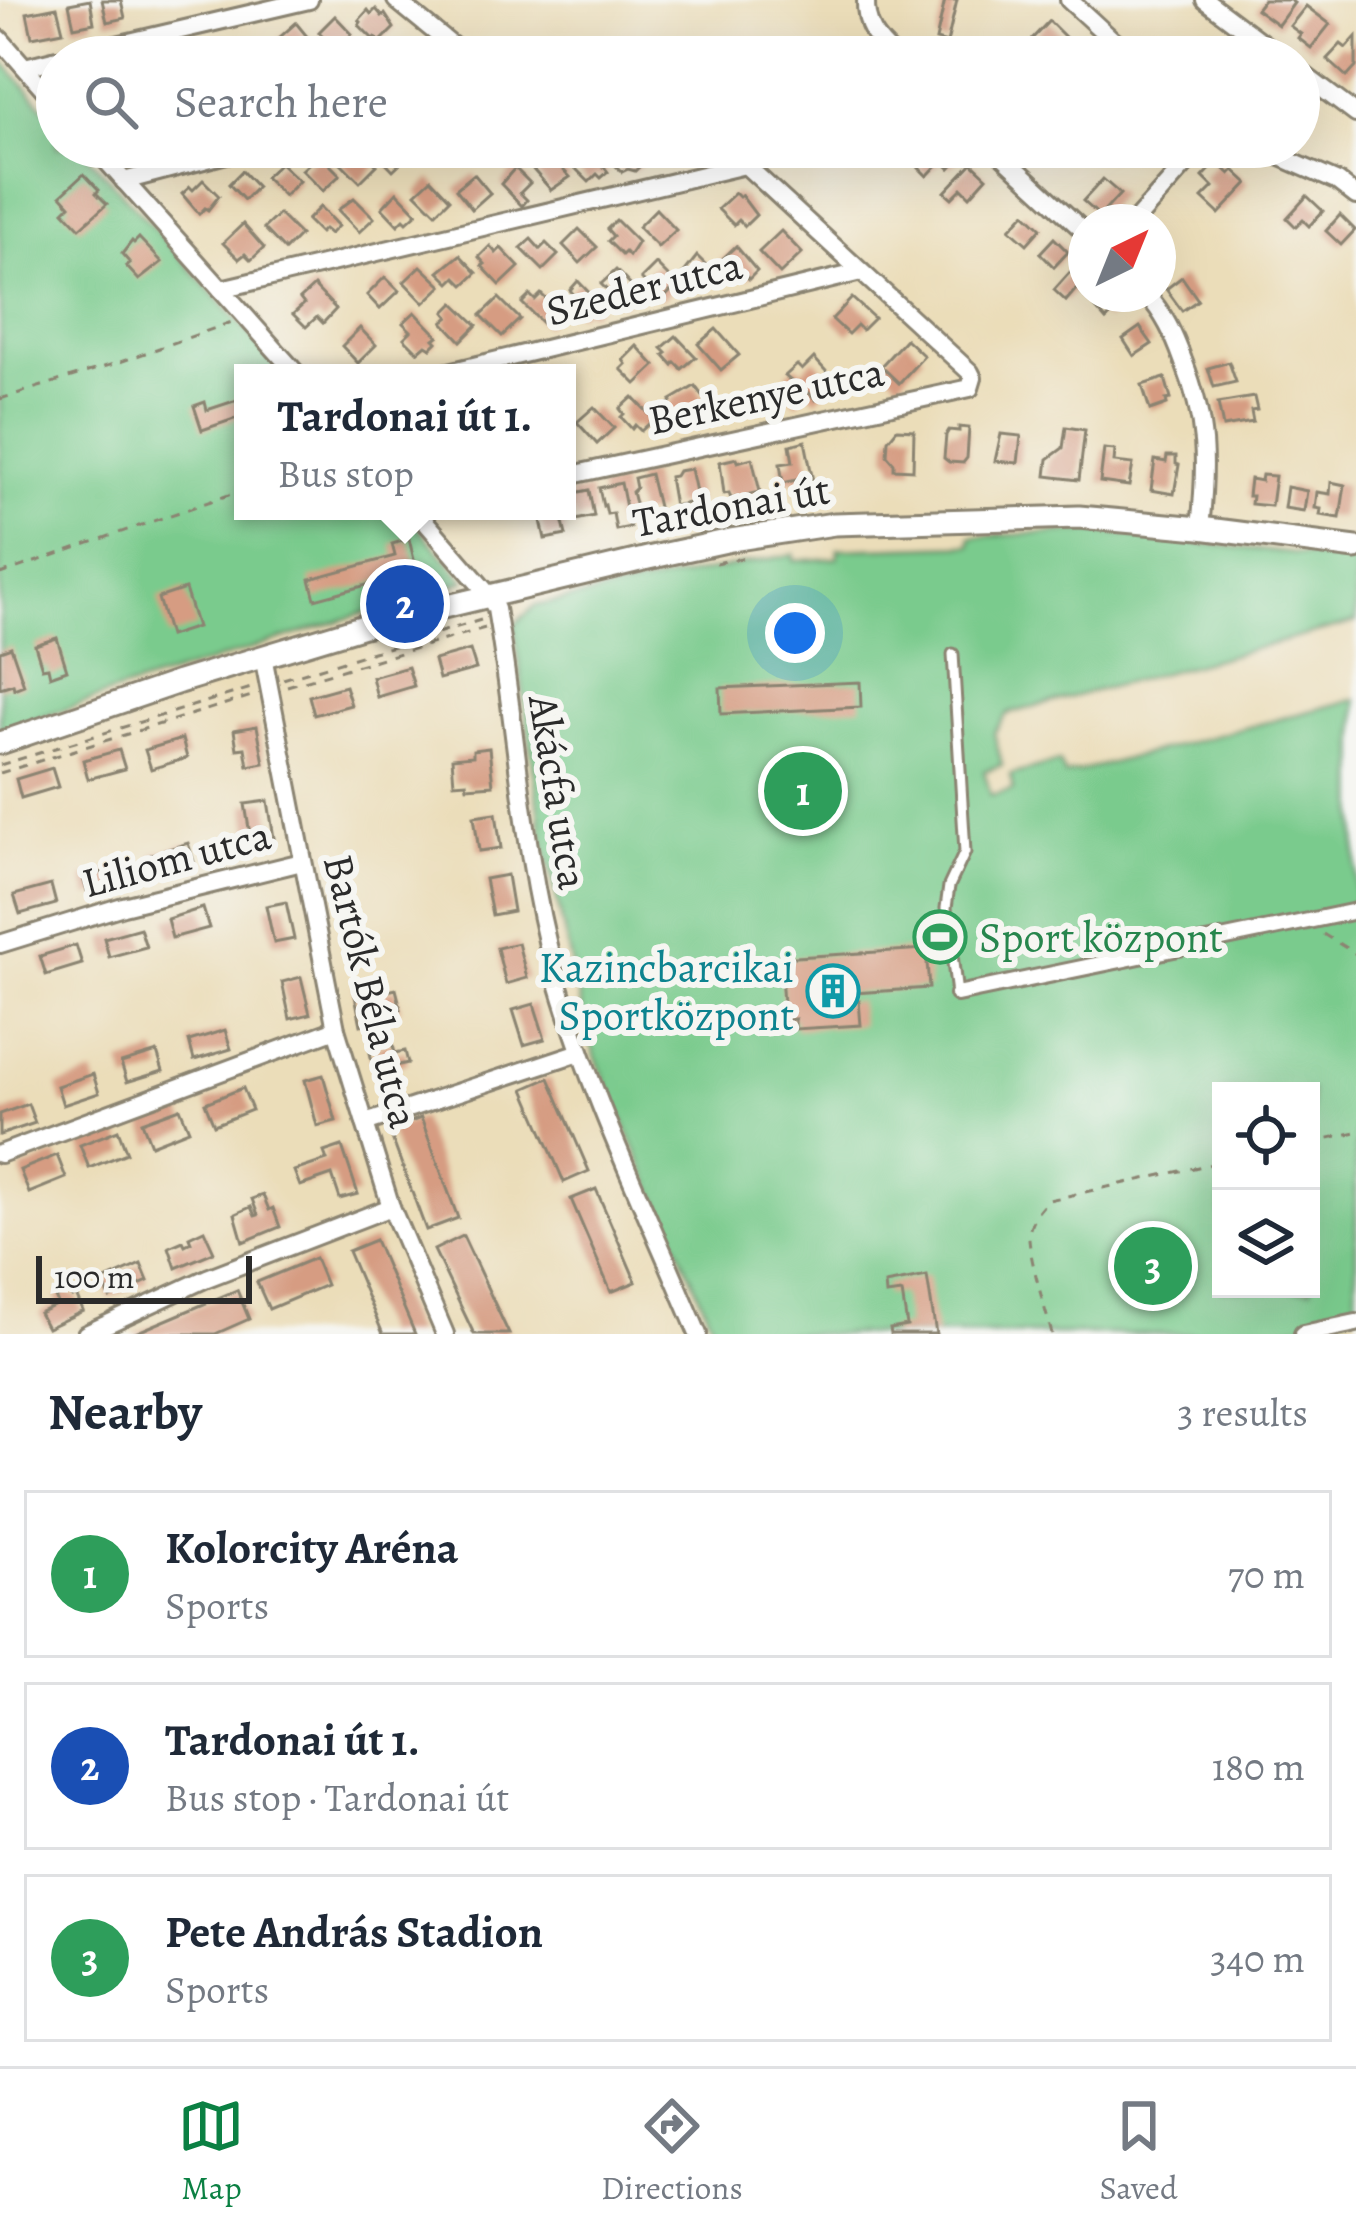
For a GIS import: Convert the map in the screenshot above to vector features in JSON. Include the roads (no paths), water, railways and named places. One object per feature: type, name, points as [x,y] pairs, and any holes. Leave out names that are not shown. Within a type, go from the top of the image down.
[{"type":"street","points":[[155,36],[308,0]]},
{"type":"street","points":[[396,0],[440,36]]},
{"type":"street","points":[[866,0],[875,36]]},
{"type":"street","points":[[1070,0],[1109,36]]},
{"type":"street","points":[[1205,0],[1253,36]]},
{"type":"street","points":[[0,39],[36,80]]},
{"type":"street","points":[[25,67],[36,64]]},
{"type":"street","points":[[1320,86],[1356,114]]},
{"type":"street","points":[[113,168],[288,364]]},
{"type":"street","points":[[124,181],[174,168]]},
{"type":"street","points":[[221,289],[728,168]]},
{"type":"street","points":[[749,168],[860,272]]},
{"type":"street","points":[[1016,168],[1068,216]]},
{"type":"street","points":[[1150,204],[1182,168]]},
{"type":"street","points":[[1306,168],[1356,196]]},
{"type":"street","name":"Szeder utca","points":[[482,364],[860,272]]},
{"type":"street","name":"Berkenye utca","points":[[576,474],[970,388],[974,378],[970,372],[860,272]]},
{"type":"street","points":[[1159,312],[1173,332],[1196,392],[1203,426],[1200,528]]},
{"type":"street","name":"Tardonai út","points":[[0,743],[364,626],[494,609],[731,540],[834,524],[1078,517],[1356,548]]},
{"type":"street","points":[[423,520],[494,609]]},
{"type":"street","name":"Akácfa utca","points":[[494,609],[534,883],[554,968],[580,1052],[698,1334]]},
{"type":"street","name":"Bartók Béla utca","points":[[263,656],[336,1030],[391,1207],[445,1334]]},
{"type":"street","name":"Liliom utca","points":[[0,944],[123,906],[302,862]]},
{"type":"street","points":[[957,994],[1356,911]]},
{"type":"street","points":[[0,1154],[336,1030]]},
{"type":"street","points":[[365,1123],[580,1052]]},
{"type":"street","points":[[86,1334],[207,1278],[391,1207]]},
{"type":"street","points":[[1303,1334],[1356,1323]]},
{"type":"lane","points":[[953,655],[964,852],[949,886],[946,908],[957,994]]},
{"type":"place","name":"Tardonai út 1.","points":[[405,604]]},
{"type":"place","name":"Kolorcity Aréna","points":[[803,791]]},
{"type":"place","name":"Sport központ","points":[[940,937]]},
{"type":"place","name":"Kazincbarcikai Sportközpont","points":[[833,991]]},
{"type":"place","name":"Pete András Stadion","points":[[1153,1266]]}]
